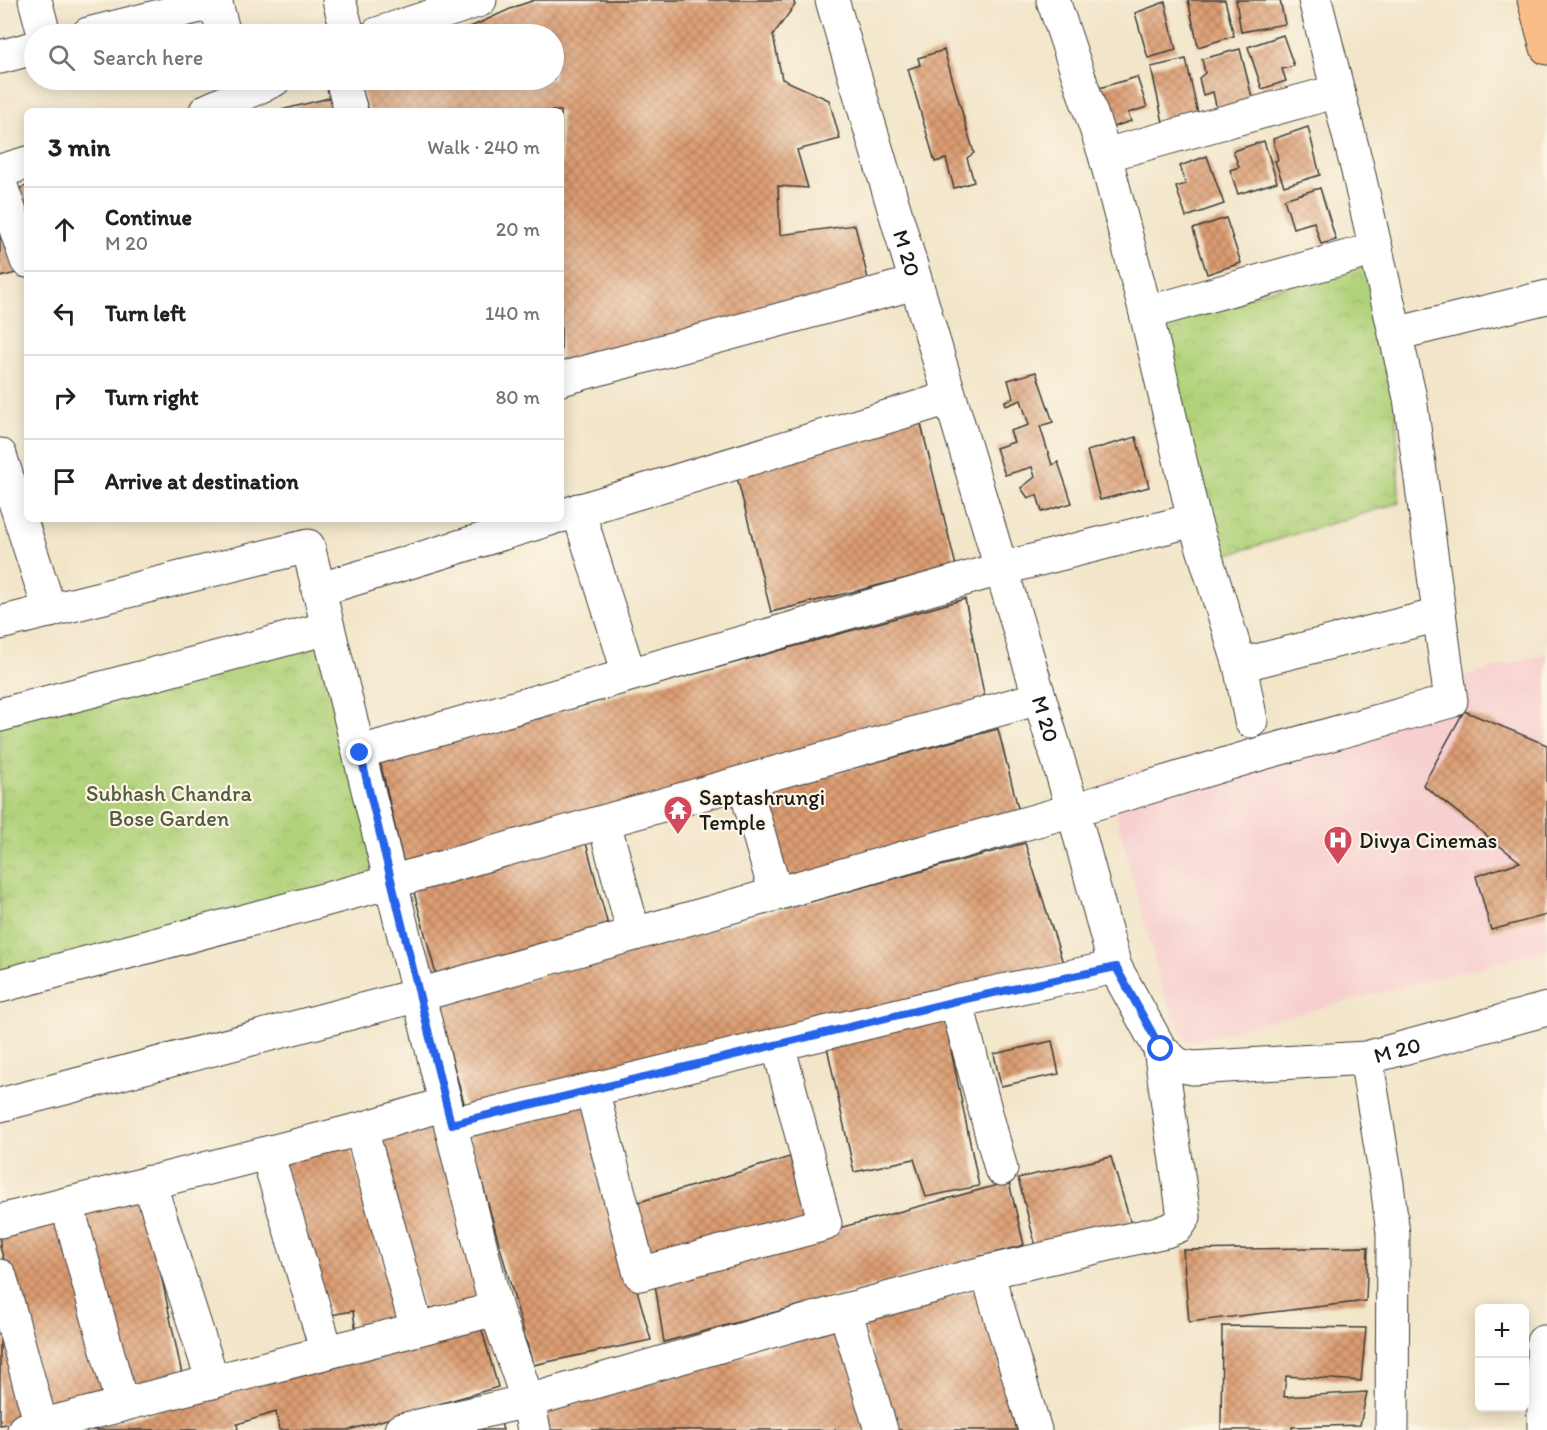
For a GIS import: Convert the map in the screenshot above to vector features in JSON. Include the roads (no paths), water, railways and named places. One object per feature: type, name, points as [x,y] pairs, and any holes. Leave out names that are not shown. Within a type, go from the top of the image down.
[{"type":"main road","points":[[1534,0],[1547,48]]},
{"type":"street","points":[[35,0],[41,24]]},
{"type":"street","points":[[339,0],[345,24]]},
{"type":"street","points":[[407,24],[480,0]]},
{"type":"street","name":"M 20","points":[[832,0],[1072,810],[1116,967],[1161,1049],[1178,1065],[1193,1068],[1366,1058],[1547,1009]]},
{"type":"street","points":[[1054,0],[1105,155],[1146,313],[1194,520],[1240,665],[1251,722]]},
{"type":"street","points":[[0,1105],[419,995],[1451,701],[1410,398],[1315,0]]},
{"type":"street","points":[[106,24],[129,11],[215,1],[221,24]]},
{"type":"street","points":[[0,57],[24,51]]},
{"type":"street","points":[[225,100],[250,90]]},
{"type":"street","points":[[345,90],[350,108]]},
{"type":"street","points":[[1105,155],[1338,91]]},
{"type":"street","points":[[0,171],[24,164]]},
{"type":"street","points":[[0,183],[24,252]]},
{"type":"street","points":[[1146,313],[1376,249]]},
{"type":"street","points":[[564,378],[915,283]]},
{"type":"street","points":[[1395,334],[1547,297]]},
{"type":"street","points":[[564,515],[949,398]]},
{"type":"street","points":[[0,455],[9,512],[50,611]]},
{"type":"street","points":[[564,517],[629,674]]},
{"type":"street","points":[[360,753],[1000,569],[1194,520]]},
{"type":"street","points":[[318,590],[540,522]]},
{"type":"street","points":[[0,623],[308,546],[496,1309],[531,1415]]},
{"type":"street","points":[[1240,665],[1439,615]]},
{"type":"street","points":[[0,715],[328,628]]},
{"type":"street","points":[[0,986],[391,882],[1039,698]]},
{"type":"street","points":[[744,783],[776,894]]},
{"type":"street","points":[[604,822],[634,934]]},
{"type":"street","points":[[0,1221],[361,1129],[592,1090],[956,1001],[1116,967]]},
{"type":"street","points":[[956,1001],[1001,1169]]},
{"type":"street","points":[[592,1090],[640,1274],[825,1224],[778,1044]]},
{"type":"street","points":[[401,1430],[531,1415],[845,1310],[987,1272],[1166,1231],[1178,1226],[1184,1217],[1161,1049]]},
{"type":"street","points":[[1366,1058],[1393,1234],[1392,1430]]},
{"type":"street","points":[[361,1129],[417,1329]]},
{"type":"street","points":[[267,1153],[327,1352]]},
{"type":"street","points":[[149,1182],[213,1382]]},
{"type":"street","points":[[67,1204],[122,1405]]},
{"type":"street","points":[[987,1272],[1035,1430]]},
{"type":"street","points":[[0,1276],[32,1428],[496,1309]]},
{"type":"street","points":[[845,1310],[880,1430]]},
{"type":"street","points":[[1544,1430],[1542,1342],[1547,1342]]},
{"type":"place","name":"Saptashrungi Temple","points":[[678,836]]},
{"type":"place","name":"Divya Cinemas","points":[[1338,866]]},
{"type":"park label","name":"Subhash Chandra Bose Garden","points":[[169,806]]}]
